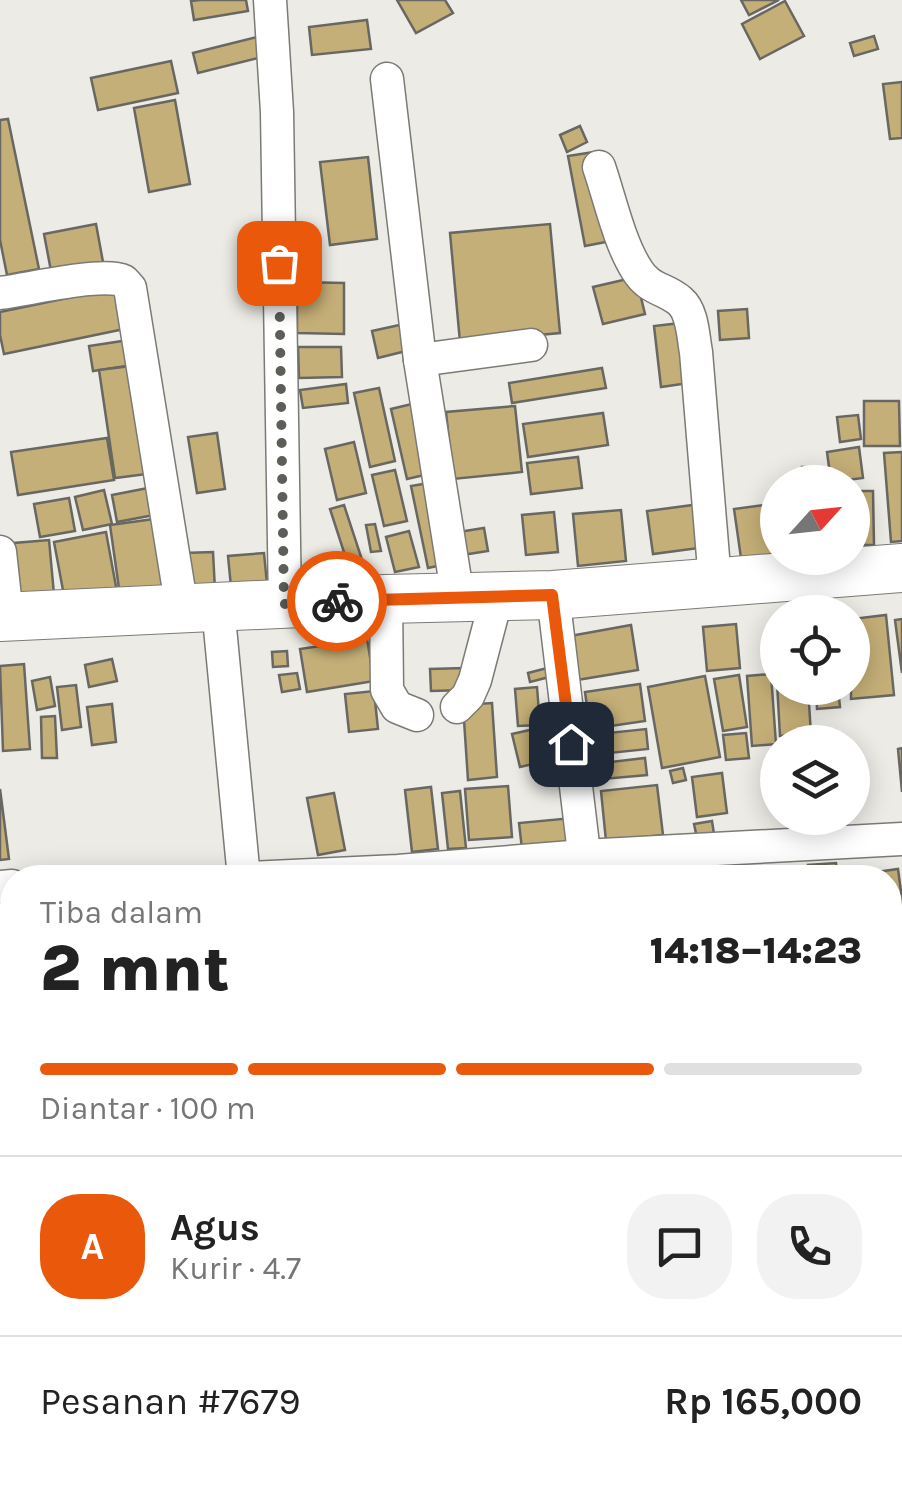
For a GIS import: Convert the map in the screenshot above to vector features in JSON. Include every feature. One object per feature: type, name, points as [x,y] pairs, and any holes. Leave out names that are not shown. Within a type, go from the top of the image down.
[{"type":"highway","points":[[4,617],[552,595],[902,568]]},
{"type":"street","points":[[270,0],[277,132],[284,604]]},
{"type":"street","points":[[387,79],[420,360],[478,597],[475,680],[468,696],[457,707]]},
{"type":"street","points":[[599,168],[637,270],[649,285],[680,301],[691,322],[715,581]]},
{"type":"street","points":[[0,294],[103,280],[122,280],[130,288],[200,608],[244,865]]},
{"type":"street","points":[[420,360],[532,344]]},
{"type":"street","points":[[0,552],[4,617]]},
{"type":"street","points":[[552,595],[586,865]]},
{"type":"street","points":[[386,599],[387,690],[397,707],[417,715]]},
{"type":"street","points":[[608,865],[902,838]]},
{"type":"building","points":[[246,0],[248,11],[194,20],[191,1]]},
{"type":"building","points":[[397,0],[445,0],[453,13],[416,33]]},
{"type":"building","points":[[741,0],[779,0],[749,15]]},
{"type":"building","points":[[785,1],[804,36],[760,59],[742,24]]},
{"type":"building","points":[[367,20],[371,49],[312,55],[309,27]]},
{"type":"building","points":[[265,35],[270,55],[198,73],[193,53]]},
{"type":"building","points":[[874,36],[878,49],[854,56],[850,43]]},
{"type":"building","points":[[171,61],[178,93],[98,110],[91,78]]},
{"type":"building","points":[[902,82],[902,138],[890,139],[883,84]]},
{"type":"building","points":[[175,100],[190,184],[149,192],[134,108]]},
{"type":"building","points":[[8,119],[39,269],[7,275],[0,240],[0,120]]},
{"type":"building","points":[[580,126],[587,142],[567,152],[560,135]]},
{"type":"building","points":[[594,152],[611,241],[585,246],[568,156]]},
{"type":"building","points":[[368,157],[377,239],[330,245],[320,162]]},
{"type":"building","points":[[96,224],[103,262],[51,271],[44,234]]},
{"type":"building","points":[[550,224],[560,333],[460,342],[450,233]]},
{"type":"building","points":[[636,277],[645,314],[603,324],[593,287]]},
{"type":"building","points":[[297,282],[344,283],[344,334],[297,333]]},
{"type":"building","points":[[120,287],[129,328],[4,354],[0,312]]},
{"type":"building","points":[[747,309],[749,338],[720,340],[718,311]]},
{"type":"building","points":[[681,323],[689,383],[661,387],[654,326]]},
{"type":"building","points":[[404,324],[410,350],[378,358],[372,331]]},
{"type":"building","points":[[129,340],[133,365],[93,371],[89,346]]},
{"type":"building","points":[[298,347],[341,347],[342,377],[299,378]]},
{"type":"building","points":[[131,366],[147,474],[115,478],[99,370]]},
{"type":"building","points":[[602,368],[606,388],[512,403],[509,383]]},
{"type":"building","points":[[346,384],[348,403],[303,408],[300,390]]},
{"type":"building","points":[[379,388],[395,461],[370,467],[354,393]]},
{"type":"building","points":[[864,401],[899,401],[900,446],[864,446]]},
{"type":"building","points":[[416,403],[433,473],[407,479],[391,409]]},
{"type":"building","points":[[515,406],[522,472],[453,479],[446,412]]},
{"type":"building","points":[[603,413],[608,445],[528,457],[523,424]]},
{"type":"building","points":[[858,415],[861,439],[840,442],[837,417]]},
{"type":"building","points":[[217,433],[225,489],[197,493],[188,437]]},
{"type":"building","points":[[107,438],[114,480],[18,495],[11,452]]},
{"type":"building","points":[[354,442],[366,493],[337,500],[325,449]]},
{"type":"building","points":[[859,447],[861,465],[829,465],[827,452]]},
{"type":"building","points":[[902,452],[902,541],[891,542],[884,453]]},
{"type":"building","points":[[578,457],[582,488],[531,494],[527,463]]},
{"type":"building","points":[[395,470],[407,521],[384,526],[372,475]]},
{"type":"building","points":[[435,482],[451,563],[428,568],[411,486]]},
{"type":"building","points":[[148,488],[154,515],[117,522],[112,495]]},
{"type":"building","points":[[104,490],[112,524],[83,530],[75,497]]},
{"type":"building","points":[[870,491],[873,491],[874,545],[870,545]]},
{"type":"building","points":[[69,498],[75,531],[40,537],[34,504]]},
{"type":"building","points":[[344,505],[365,569],[351,574],[330,509]]},
{"type":"building","points":[[693,505],[699,548],[653,554],[647,511]]},
{"type":"building","points":[[760,505],[760,556],[741,558],[734,509]]},
{"type":"building","points":[[621,510],[626,561],[578,566],[573,514]]},
{"type":"building","points":[[554,512],[558,552],[526,555],[522,515]]},
{"type":"building","points":[[154,519],[166,604],[122,610],[110,525]]},
{"type":"building","points":[[375,524],[381,551],[371,552],[366,525]]},
{"type":"building","points":[[484,528],[488,551],[456,556],[452,533]]},
{"type":"building","points":[[409,531],[419,567],[395,572],[386,537]]},
{"type":"building","points":[[106,532],[117,592],[65,601],[54,542]]},
{"type":"building","points":[[49,540],[55,605],[20,608],[14,543]]},
{"type":"building","points":[[213,552],[215,590],[186,592],[184,553]]},
{"type":"building","points":[[264,553],[267,584],[231,587],[228,556]]},
{"type":"building","points":[[886,615],[894,695],[870,697],[870,617]]},
{"type":"building","points":[[902,619],[902,673],[895,620]]},
{"type":"building","points":[[736,624],[740,668],[707,671],[703,627]]},
{"type":"building","points":[[631,625],[638,670],[577,680],[570,636]]},
{"type":"building","points":[[367,639],[374,681],[307,692],[300,649]]},
{"type":"building","points":[[287,651],[288,666],[273,667],[272,652]]},
{"type":"building","points":[[112,659],[117,681],[89,687],[85,665]]},
{"type":"building","points":[[24,664],[30,749],[3,751],[0,666]]},
{"type":"building","points":[[551,667],[553,676],[530,682],[528,673]]},
{"type":"building","points":[[465,668],[466,690],[431,691],[430,669]]},
{"type":"building","points":[[297,673],[300,689],[282,692],[279,675]]},
{"type":"building","points":[[739,675],[747,727],[723,731],[714,679]]},
{"type":"building","points":[[760,675],[760,705],[773,705],[775,725],[760,725],[760,745],[752,746],[747,676]]},
{"type":"building","points":[[705,676],[720,757],[662,768],[648,687]]},
{"type":"building","points":[[50,677],[55,706],[37,710],[32,681]]},
{"type":"building","points":[[640,684],[645,721],[590,729],[585,692]]},
{"type":"building","points":[[76,685],[81,727],[62,730],[57,687]]},
{"type":"building","points":[[537,687],[540,725],[518,726],[515,689]]},
{"type":"building","points":[[374,691],[378,729],[349,732],[345,694]]},
{"type":"building","points":[[492,703],[497,777],[468,780],[463,705]]},
{"type":"building","points":[[112,704],[116,742],[92,745],[87,707]]},
{"type":"building","points":[[778,705],[809,705],[810,725],[779,725]]},
{"type":"building","points":[[817,705],[840,705],[840,707],[817,709]]},
{"type":"building","points":[[55,716],[57,758],[42,758],[41,717]]},
{"type":"building","points":[[543,727],[550,760],[520,767],[512,734]]},
{"type":"building","points":[[646,729],[648,749],[591,755],[589,735]]},
{"type":"building","points":[[746,733],[749,758],[726,760],[723,735]]},
{"type":"building","points":[[902,748],[902,792],[898,749]]},
{"type":"building","points":[[645,758],[647,775],[603,779],[602,763]]},
{"type":"building","points":[[683,768],[686,780],[673,783],[670,771]]},
{"type":"building","points":[[722,773],[727,813],[697,817],[692,777]]},
{"type":"building","points":[[657,785],[663,835],[606,841],[601,791]]},
{"type":"building","points":[[508,786],[512,837],[469,840],[465,789]]},
{"type":"building","points":[[431,787],[438,849],[412,852],[405,790]]},
{"type":"building","points":[[0,789],[9,859],[0,860]]},
{"type":"building","points":[[460,791],[466,848],[448,849],[442,793]]},
{"type":"building","points":[[334,793],[345,850],[318,855],[307,798]]},
{"type":"building","points":[[572,818],[574,844],[522,849],[519,823]]},
{"type":"building","points":[[712,821],[714,834],[697,838],[694,824]]},
{"type":"way so far","points":[[279,263],[284,604],[337,601]]},
{"type":"route","points":[[337,601],[552,595],[571,744]]}]
